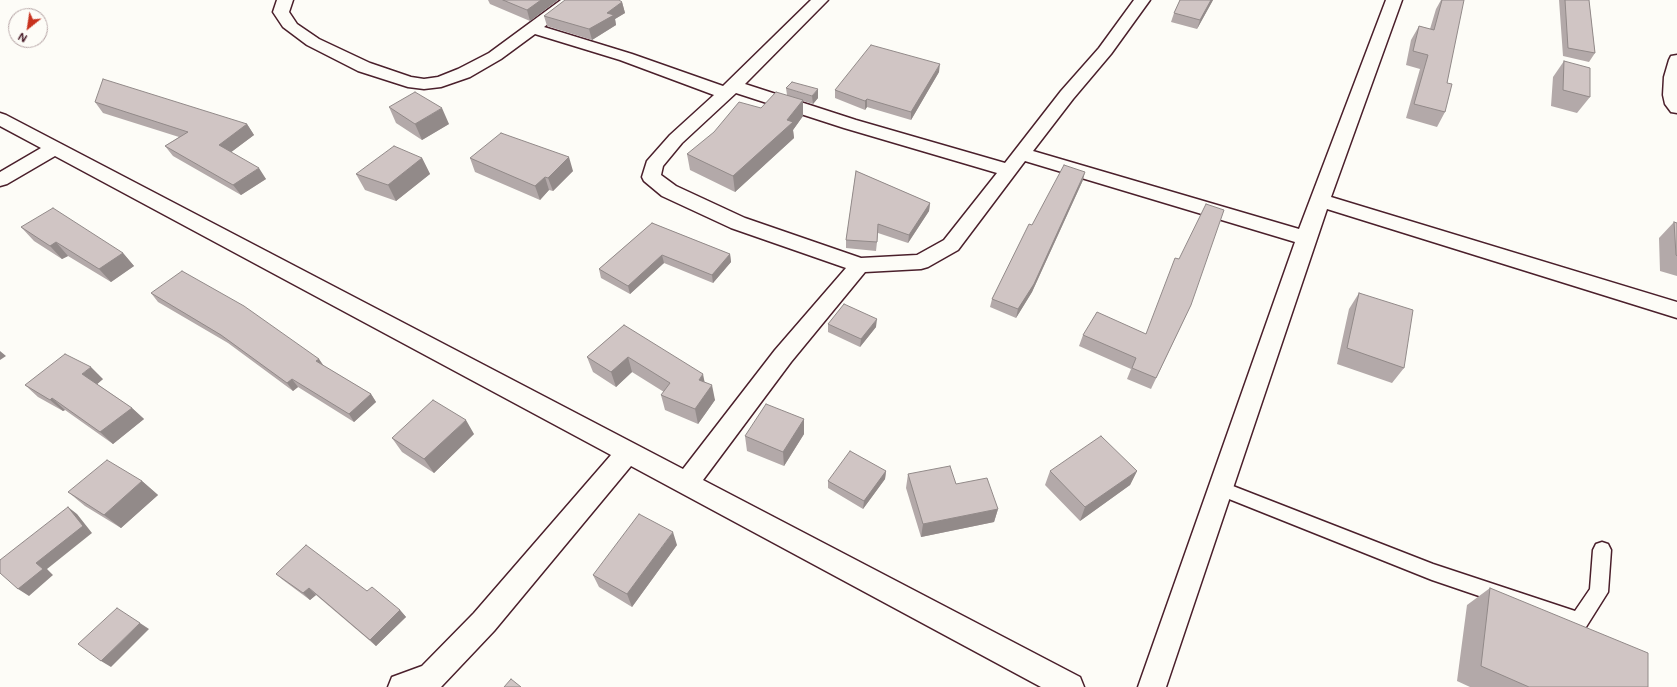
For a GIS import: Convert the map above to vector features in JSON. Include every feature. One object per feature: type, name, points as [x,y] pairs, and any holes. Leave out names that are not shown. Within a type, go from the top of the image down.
[{"type":"street","points":[[285,0],[282,12],[290,27],[313,42],[364,66],[408,82],[424,84],[441,82],[464,73],[495,56],[534,29],[571,0]]},
{"type":"street","points":[[820,0],[676,139],[654,165],[651,177],[669,191],[738,223],[860,265],[889,265],[921,262],[951,245],[979,211],[1015,162],[1105,51],[1142,0]]},
{"type":"street","points":[[1159,684],[1220,488],[1306,238],[1394,0]]},
{"type":"street","points":[[534,29],[729,89],[850,124],[1015,162],[1306,238]]},
{"type":"street","points":[[1677,60],[1672,77],[1672,96],[1674,104],[1677,108]]},
{"type":"street","points":[[0,119],[687,482],[1070,687]]},
{"type":"street","points":[[0,180],[55,148]]},
{"type":"street","points":[[1320,200],[1677,310]]},
{"type":"street","points":[[687,482],[783,356],[860,265]]},
{"type":"street","points":[[402,687],[432,682],[628,452]]},
{"type":"lane","points":[[1220,488],[1432,572],[1579,621],[1599,592],[1602,550]]},
{"type":"building","points":[[503,0],[541,0],[527,10]]},
{"type":"building","points":[[565,0],[619,0],[622,2],[607,13],[614,15],[589,29],[544,16]]},
{"type":"building","points":[[1180,0],[1211,0],[1200,20],[1174,13]]},
{"type":"building","points":[[1442,0],[1464,0],[1447,83],[1452,84],[1445,112],[1414,104],[1428,55],[1413,51],[1419,26],[1434,30]]},
{"type":"building","points":[[1565,0],[1589,0],[1595,53],[1568,48]]},
{"type":"building","points":[[871,45],[940,64],[911,112],[867,99],[865,101],[835,90]]},
{"type":"building","points":[[1564,61],[1590,68],[1590,97],[1563,90]]},
{"type":"building","points":[[103,79],[247,124],[219,145],[259,168],[233,185],[165,146],[188,132],[95,102]]},
{"type":"building","points":[[792,82],[818,89],[812,96],[786,88]]},
{"type":"building","points":[[415,92],[442,108],[415,124],[389,107]]},
{"type":"building","points":[[776,92],[803,100],[787,120],[793,122],[733,176],[687,154],[714,132],[739,102],[761,108]]},
{"type":"building","points":[[501,133],[569,157],[548,178],[545,177],[535,186],[470,158]]},
{"type":"building","points":[[394,146],[422,158],[388,185],[356,174]]},
{"type":"building","points":[[1064,165],[1085,172],[1034,284],[1018,309],[992,299],[1029,224],[1032,225]]},
{"type":"building","points":[[856,171],[930,203],[909,235],[878,224],[877,242],[846,240]]},
{"type":"building","points":[[1206,204],[1224,210],[1191,305],[1156,378],[1132,368],[1136,358],[1083,335],[1097,312],[1146,334],[1175,258],[1179,259]]},
{"type":"building","points":[[53,208],[123,253],[99,269],[56,242],[50,246],[21,227]]},
{"type":"building","points":[[1674,222],[1677,223],[1677,256],[1676,255]]},
{"type":"building","points":[[652,223],[730,254],[712,275],[662,255],[628,286],[599,269]]},
{"type":"building","points":[[182,271],[244,306],[319,359],[316,361],[371,394],[349,414],[292,379],[287,383],[221,335],[151,293]]},
{"type":"building","points":[[1359,293],[1413,310],[1404,368],[1347,348]]},
{"type":"building","points":[[844,304],[877,319],[861,339],[828,324]]},
{"type":"building","points":[[624,325],[703,374],[699,380],[712,385],[695,409],[661,395],[670,383],[628,357],[611,372],[587,357]]},
{"type":"building","points":[[65,354],[91,367],[82,374],[132,408],[100,432],[52,398],[50,400],[25,385]]},
{"type":"building","points":[[433,400],[466,420],[424,459],[392,438]]},
{"type":"building","points":[[766,404],[804,419],[783,452],[745,436]]},
{"type":"building","points":[[1101,436],[1137,471],[1085,507],[1050,471]]},
{"type":"building","points":[[850,451],[886,471],[864,501],[828,481]]},
{"type":"building","points":[[107,460],[142,481],[104,515],[68,492]]},
{"type":"building","points":[[950,466],[956,484],[987,478],[998,509],[923,524],[908,474]]},
{"type":"building","points":[[68,507],[83,526],[36,563],[43,569],[18,589],[0,573],[0,560]]},
{"type":"building","points":[[639,514],[673,532],[627,594],[593,575]]},
{"type":"building","points":[[306,545],[367,591],[372,587],[400,610],[370,640],[309,588],[303,593],[276,574]]},
{"type":"building","points":[[1490,588],[1648,653],[1648,687],[1529,687],[1481,666]]},
{"type":"building","points":[[117,608],[140,623],[101,661],[78,644]]},
{"type":"building","points":[[511,679],[521,687],[504,687]]}]
